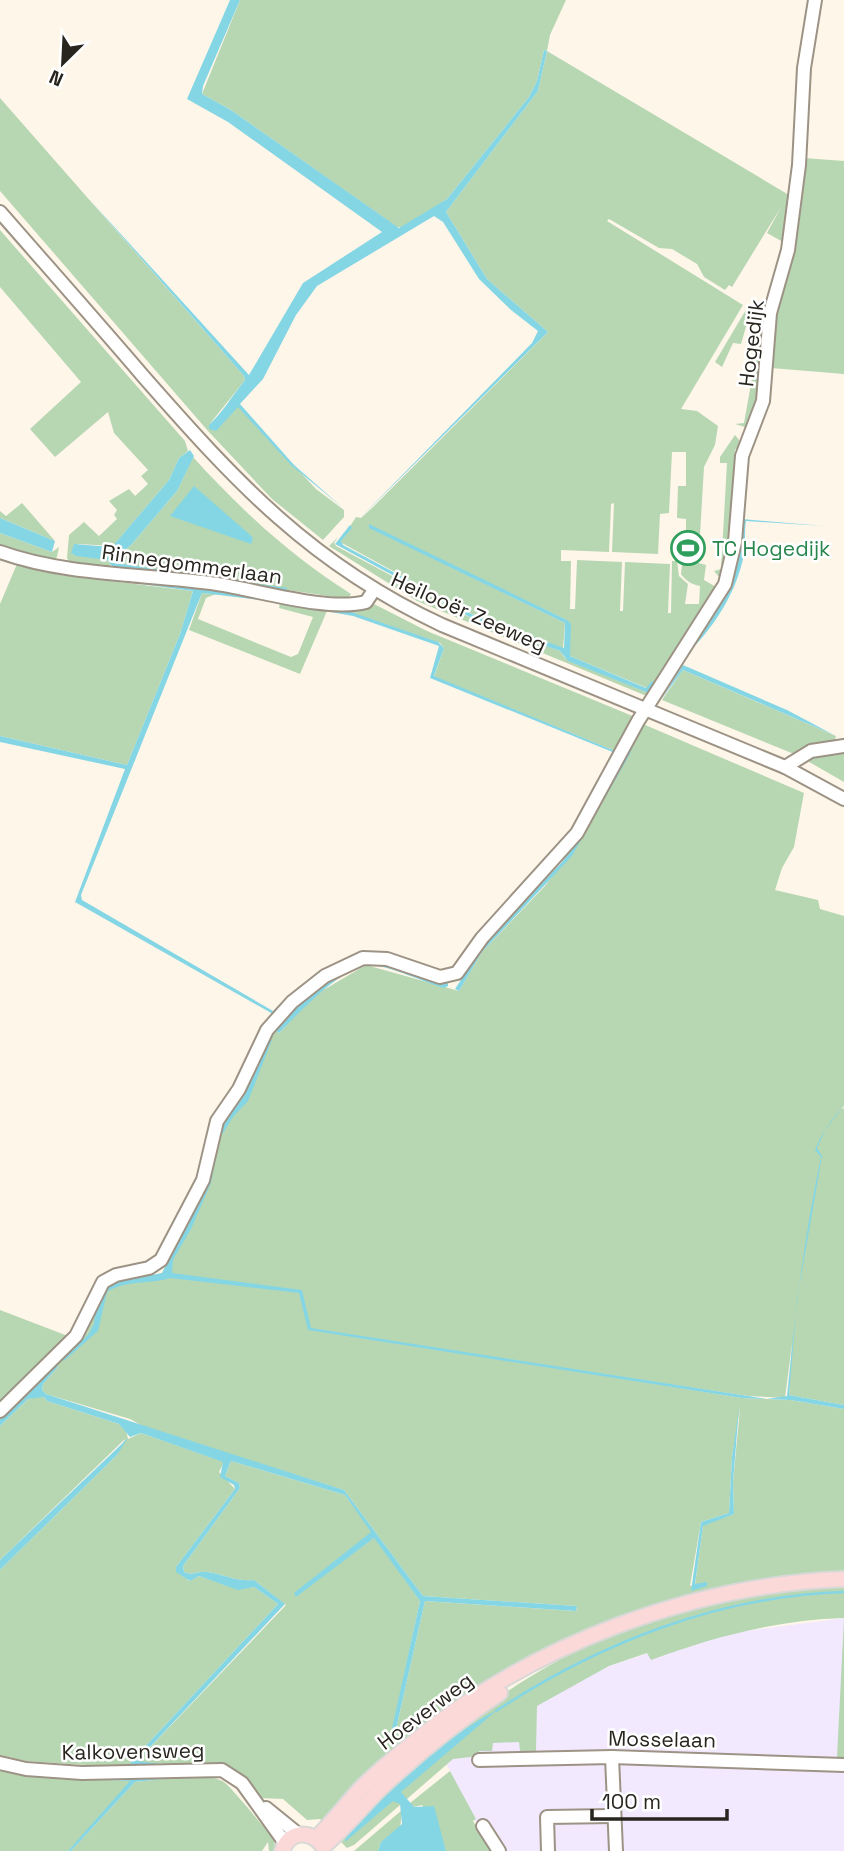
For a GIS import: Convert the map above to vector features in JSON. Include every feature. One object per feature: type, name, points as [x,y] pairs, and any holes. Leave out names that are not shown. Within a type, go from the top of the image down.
[{"type":"main road","name":"Hoeverweg","points":[[321,1845],[364,1785],[437,1724],[508,1676],[635,1620],[705,1599],[770,1586],[844,1579]]},
{"type":"main road","points":[[284,1847],[298,1835],[321,1845]]},
{"type":"street","name":"Hogedijk","points":[[0,1411],[76,1336],[103,1282],[116,1275],[149,1268],[161,1260],[203,1180],[214,1126],[239,1089],[272,1023],[306,989],[356,959],[379,958],[440,977],[457,973],[482,938],[571,842],[646,708],[716,601],[733,559],[742,456],[763,401],[770,313],[788,250],[799,165],[804,68],[815,0]]},
{"type":"street","name":"Heilooër Zeeweg","points":[[0,212],[254,498],[318,553],[374,590],[442,625],[785,767],[844,799]]},
{"type":"street","name":"Rinnegommerlaan","points":[[0,552],[60,567],[184,579],[337,604],[366,602],[374,590]]},
{"type":"street","points":[[785,767],[811,751],[844,746]]},
{"type":"street","points":[[612,1756],[616,1851]]},
{"type":"street","name":"Mosselaan","points":[[479,1760],[612,1756],[844,1765]]},
{"type":"street","name":"Kalkovensweg","points":[[0,1763],[26,1769],[82,1773],[216,1769],[237,1777],[284,1847]]},
{"type":"street","name":"Kalkovensweg","points":[[254,1800],[298,1835]]},
{"type":"street","points":[[548,1851],[547,1817],[613,1816]]},
{"type":"street","points":[[483,1826],[499,1851]]},
{"type":"shaded area","points":[[844,1618],[844,1851],[491,1851],[445,1761],[571,1685],[609,1666],[648,1653],[651,1659],[730,1633]]},
{"type":"green space","points":[[240,0],[566,0],[550,35],[547,51],[544,50],[537,81],[529,97],[447,199],[404,227],[397,227],[231,110],[202,94]]},
{"type":"green space","points":[[547,51],[789,195],[783,242],[767,233],[781,207],[732,287],[729,285],[725,290],[704,277],[697,264],[672,249],[659,248],[609,219],[607,221],[743,305],[681,409],[697,411],[718,426],[715,445],[704,467],[700,535],[686,535],[686,519],[677,518],[678,486],[686,486],[686,452],[672,452],[669,513],[660,514],[658,554],[612,552],[614,503],[611,504],[609,552],[561,550],[561,561],[571,561],[570,609],[575,609],[577,560],[622,562],[620,611],[623,611],[625,562],[670,564],[668,613],[671,613],[672,561],[677,561],[679,576],[688,584],[685,604],[699,604],[700,586],[689,582],[681,574],[682,565],[691,561],[706,565],[704,580],[718,588],[649,697],[417,601],[329,546],[338,537],[334,543],[336,546],[467,616],[560,651],[565,658],[646,692],[647,688],[570,656],[567,620],[367,526],[565,623],[563,649],[477,617],[340,542],[356,517],[361,518],[373,507],[548,332],[487,279],[446,212],[538,91]]},
{"type":"green space","points":[[0,98],[244,376],[245,380],[209,425],[238,406],[316,489],[344,510],[344,517],[323,540],[272,499],[208,431],[0,191]]},
{"type":"green space","points":[[804,158],[844,161],[844,374],[771,368],[777,310],[792,263]]},
{"type":"green space","points":[[0,230],[185,441],[188,451],[179,458],[169,480],[113,546],[78,544],[72,554],[107,560],[111,563],[110,569],[71,564],[67,558],[69,535],[84,522],[99,536],[117,519],[114,515],[117,510],[109,501],[129,489],[135,496],[148,484],[141,476],[148,470],[114,433],[108,412],[55,457],[30,429],[81,382],[0,287]]},
{"type":"green space","points":[[747,308],[750,313],[741,344],[733,343],[722,367],[715,362]]},
{"type":"green space","points":[[763,321],[762,386],[748,428],[735,424],[744,423],[761,328],[754,326]]},
{"type":"green space","points":[[735,435],[740,441],[738,451],[735,449],[729,537],[722,578],[714,571],[721,569],[727,463],[720,463],[720,457]]},
{"type":"green space","points":[[193,457],[268,531],[307,564],[351,594],[348,599],[115,564],[114,559],[131,545],[177,491]]},
{"type":"green space","points":[[22,503],[55,541],[0,518],[0,511],[6,516]]},
{"type":"green space","points":[[0,533],[52,552],[59,547],[57,557],[51,563],[0,550]]},
{"type":"green space","points":[[17,564],[60,575],[193,591],[180,634],[127,765],[0,736],[0,604]]},
{"type":"green space","points":[[202,593],[216,594],[206,598],[198,619],[291,657],[298,654],[313,617],[279,608],[280,603],[327,611],[300,674],[189,630]]},
{"type":"green space","points":[[374,604],[427,631],[635,717],[617,754],[434,677],[444,648],[440,643],[336,608]]},
{"type":"green space","points":[[683,670],[836,736],[835,740],[816,743],[794,754],[662,700]]},
{"type":"green space","points":[[643,724],[804,793],[794,847],[782,868],[775,890],[818,900],[820,909],[844,916],[844,1106],[841,1109],[844,1108],[844,1405],[789,1395],[792,1344],[785,1398],[748,1396],[502,1359],[742,1398],[790,1400],[844,1409],[844,1574],[749,1584],[515,1669],[326,1825],[320,1819],[307,1820],[283,1799],[258,1798],[242,1778],[171,1764],[136,1762],[286,1605],[254,1580],[241,1580],[207,1572],[184,1572],[183,1566],[240,1488],[239,1483],[225,1476],[231,1461],[345,1495],[372,1532],[295,1593],[296,1596],[375,1537],[420,1601],[390,1741],[394,1738],[425,1601],[576,1611],[577,1606],[423,1596],[344,1490],[148,1429],[130,1419],[46,1394],[42,1390],[43,1384],[58,1367],[55,1364],[87,1332],[96,1304],[110,1284],[147,1279],[164,1272],[192,1219],[217,1136],[251,1084],[275,1030],[279,1033],[315,995],[366,965],[459,991],[482,952],[544,887],[582,838]],"holes":[[[740,1408],[733,1482],[734,1514],[703,1525],[695,1585],[690,1586],[701,1522],[729,1513],[732,1457]]]},
{"type":"green space","points":[[844,749],[844,782],[804,759]]},
{"type":"green space","points":[[0,1310],[68,1336],[0,1401]]},
{"type":"green space","points":[[43,1396],[47,1401],[119,1424],[126,1430],[128,1439],[141,1433],[224,1462],[219,1472],[235,1489],[176,1567],[189,1581],[199,1576],[238,1589],[254,1587],[278,1604],[131,1762],[131,1768],[26,1761],[0,1755],[0,1570],[117,1455],[125,1439],[0,1560],[0,1426],[28,1399]]},
{"type":"green space","points":[[844,1584],[844,1618],[770,1626],[722,1637],[651,1660],[647,1653],[609,1666],[537,1706],[536,1751],[520,1751],[519,1742],[493,1743],[492,1751],[479,1751],[479,1756],[453,1759],[354,1845],[347,1848],[338,1839],[412,1766],[452,1732],[538,1672],[584,1647],[632,1627],[701,1606],[762,1594]]},
{"type":"green space","points":[[844,1618],[844,1761],[837,1757]]},
{"type":"green space","points":[[0,1771],[35,1777],[130,1781],[131,1784],[68,1851],[0,1851]]},
{"type":"green space","points":[[450,1771],[476,1819],[473,1821],[491,1851],[446,1851],[439,1830],[422,1805],[414,1807],[410,1803]]},
{"type":"green space","points":[[191,1776],[212,1777],[224,1782],[268,1832],[272,1829],[276,1851],[269,1851],[268,1842],[262,1851],[71,1851],[135,1782]]},
{"type":"green space","points":[[402,1810],[400,1829],[381,1842],[378,1851],[354,1851]]},
{"type":"water","points":[[230,0],[240,0],[202,94],[231,110],[399,228],[447,199],[529,97],[537,81],[544,50],[547,51],[538,91],[446,212],[487,279],[548,332],[359,519],[532,343],[538,331],[479,279],[443,222],[434,216],[317,286],[296,315],[263,379],[240,404],[294,465],[343,508],[291,465],[238,407],[216,431],[209,429],[209,425],[245,380],[244,376],[89,199],[249,375],[303,283],[382,232],[228,122],[187,99]]},
{"type":"water","points":[[190,450],[194,456],[177,491],[131,545],[114,559],[115,563],[287,588],[287,591],[113,567],[107,560],[71,553],[74,544],[112,547],[169,480],[179,458]]},
{"type":"water","points":[[194,486],[253,538],[251,544],[170,516]]},
{"type":"water","points":[[0,518],[55,541],[52,552],[0,533]]},
{"type":"water","points":[[742,519],[824,526],[746,521],[744,554],[731,594],[717,618],[691,650],[716,612],[733,577]]},
{"type":"water","points":[[369,524],[567,620],[571,624],[570,656],[646,688],[652,681],[656,683],[650,693],[646,692],[568,661],[560,651],[479,622],[335,544],[350,525],[352,528],[341,541],[343,545],[477,617],[564,648],[565,623],[369,528]]},
{"type":"water","points":[[30,569],[271,596],[269,601],[202,593],[81,895],[82,900],[273,1011],[279,1005],[281,1007],[273,1014],[75,902],[125,769],[0,742],[0,736],[127,765],[180,634],[193,591]]},
{"type":"water","points":[[281,598],[351,612],[438,642],[444,648],[434,676],[615,753],[430,678],[439,646],[353,616],[280,603]]},
{"type":"water","points":[[683,665],[787,710],[834,735],[683,670],[661,700]]},
{"type":"water","points":[[641,723],[630,754],[572,856],[482,952],[459,991],[455,989],[487,940],[562,862],[580,838]]},
{"type":"water","points":[[377,961],[448,983],[448,986],[444,988],[378,966],[359,967],[335,981],[279,1033],[275,1030],[307,996],[333,977],[361,964]]},
{"type":"water","points":[[269,1038],[272,1040],[248,1101],[233,1117],[220,1138],[211,1183],[191,1229],[173,1260],[172,1273],[302,1290],[311,1328],[767,1399],[787,1396],[796,1314],[789,1395],[844,1405],[844,1409],[790,1400],[742,1398],[308,1330],[299,1293],[170,1278],[123,1285],[107,1292],[98,1331],[64,1361],[61,1358],[88,1335],[94,1324],[96,1304],[107,1284],[162,1273],[204,1186],[217,1131],[244,1096]]},
{"type":"water","points":[[825,1130],[817,1148],[822,1156],[799,1289],[821,1157],[815,1150]]},
{"type":"water","points":[[55,1364],[58,1367],[43,1384],[42,1390],[46,1394],[344,1490],[423,1596],[577,1606],[576,1611],[425,1601],[394,1738],[389,1742],[420,1601],[374,1538],[296,1597],[294,1593],[371,1532],[345,1495],[231,1461],[225,1476],[239,1483],[240,1488],[183,1566],[184,1572],[207,1572],[241,1580],[254,1580],[285,1604],[137,1761],[162,1764],[161,1767],[131,1768],[131,1762],[278,1604],[254,1587],[238,1590],[199,1576],[190,1581],[176,1572],[176,1567],[235,1489],[234,1485],[220,1477],[223,1462],[141,1433],[130,1437],[119,1424],[47,1401],[44,1397],[28,1399],[0,1426],[0,1417]]},
{"type":"water","points":[[739,1408],[733,1482],[734,1514],[703,1526],[695,1584],[707,1582],[707,1586],[691,1591],[701,1522],[729,1513],[732,1457]]},
{"type":"water","points":[[128,1438],[117,1455],[0,1570],[0,1560]]},
{"type":"water","points":[[496,1711],[401,1792],[414,1807],[434,1806],[446,1851],[378,1851],[381,1842],[402,1824],[400,1804],[393,1801],[345,1842],[346,1834],[417,1767],[457,1735]]},
{"type":"water","points":[[0,1766],[191,1776],[135,1782],[71,1851],[68,1851],[130,1781],[35,1777],[0,1771]]},
{"type":"waterway","points":[[496,1711],[576,1664],[662,1627],[751,1603],[797,1595],[844,1592]]},
{"type":"place","name":"TC Hogedijk","points":[[688,548]]}]
